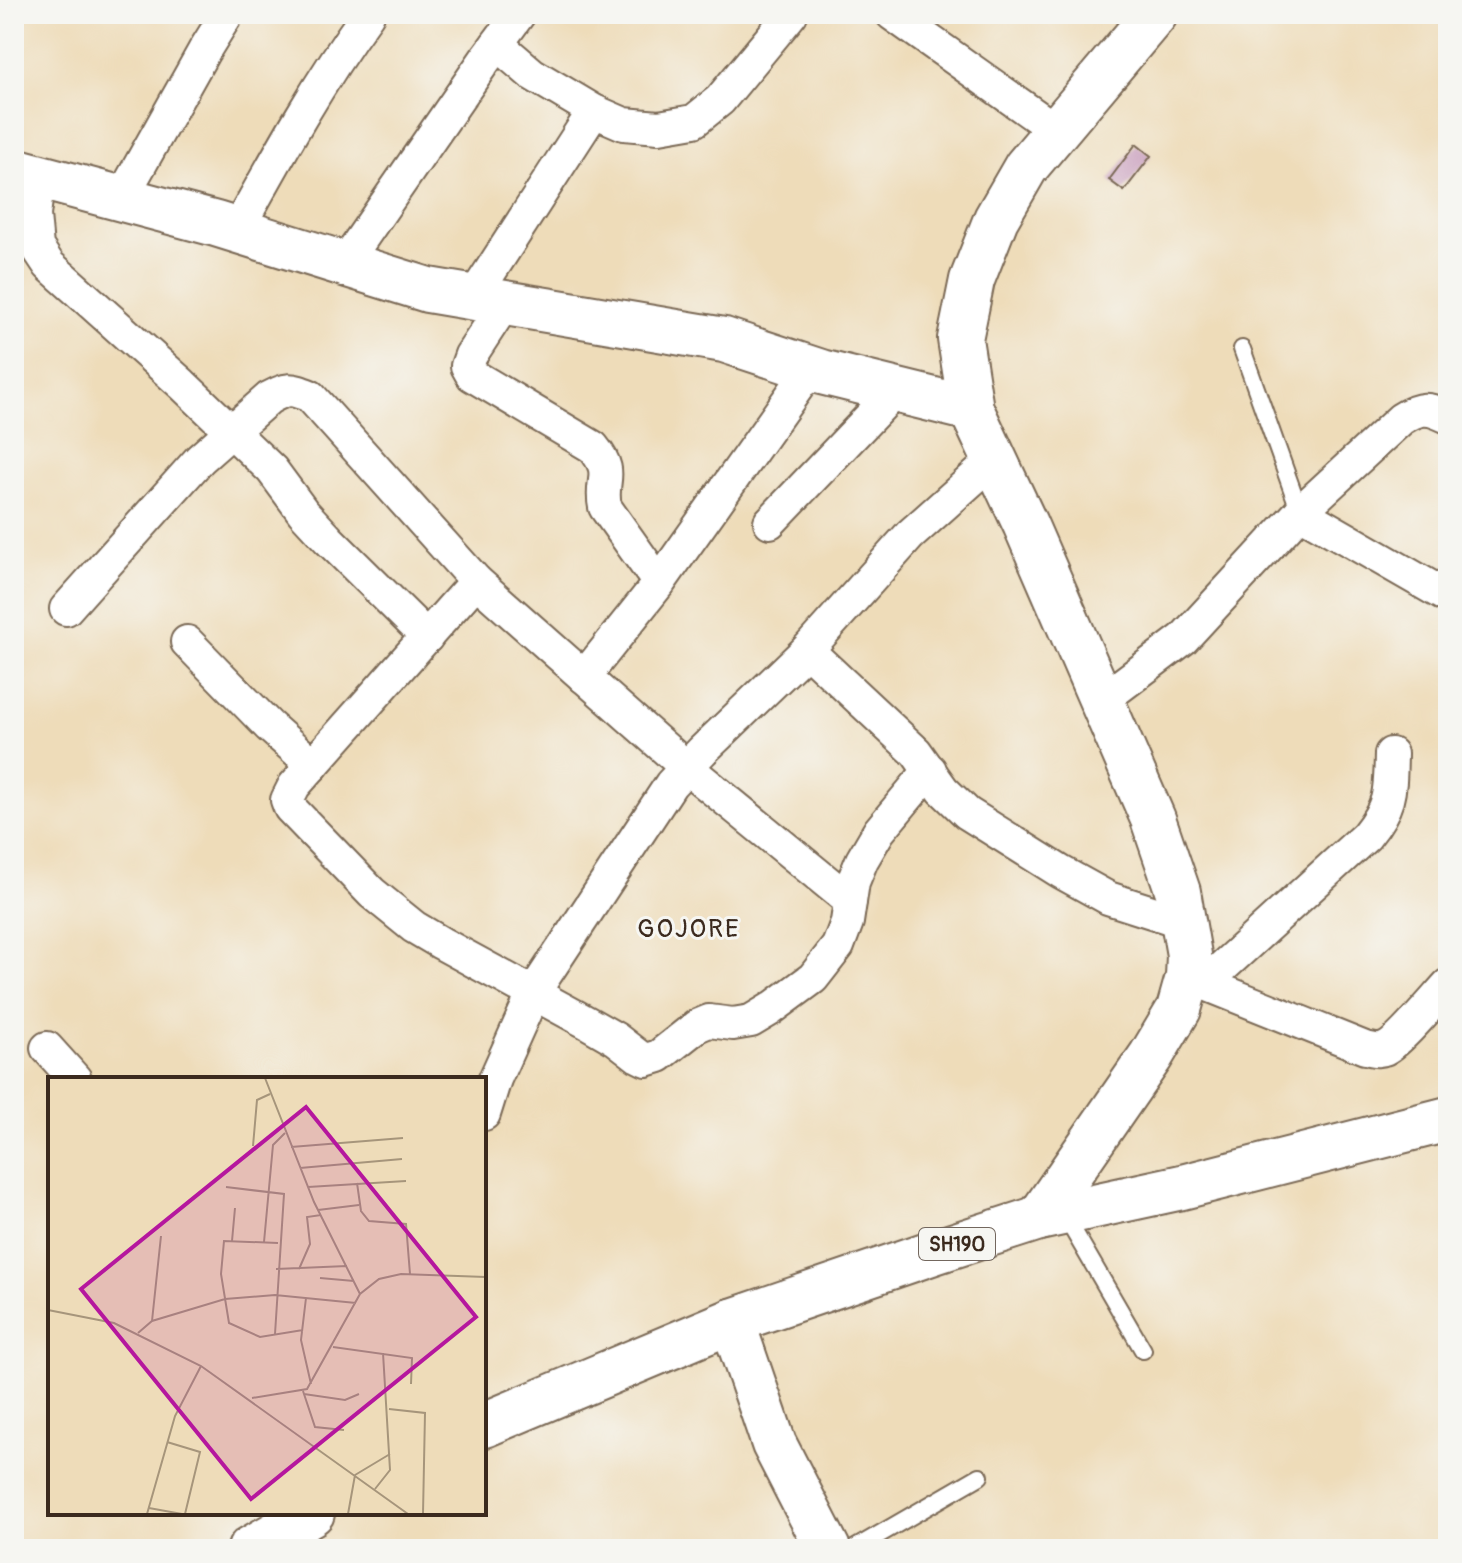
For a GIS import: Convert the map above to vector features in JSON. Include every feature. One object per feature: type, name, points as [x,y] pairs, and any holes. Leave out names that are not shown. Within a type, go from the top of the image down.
[{"type":"main road","points":[[1051,1216],[1108,1118],[1151,1056],[1196,981],[1178,892],[1153,819],[1025,524],[971,409],[960,339],[972,280],[996,219],[1026,167],[1155,14]]},
{"type":"main road","points":[[27,174],[237,230],[428,290],[724,340],[811,368],[971,409]]},
{"type":"main road","name":"SH190","points":[[486,1424],[732,1321],[937,1251],[1051,1216],[1182,1187],[1448,1119]]},
{"type":"main road","points":[[732,1321],[774,1444],[828,1549]]},
{"type":"main road","points":[[250,1549],[309,1515]]},
{"type":"street","points":[[121,199],[227,14]]},
{"type":"street","points":[[237,230],[295,124],[368,14]]},
{"type":"street","points":[[344,264],[519,14]]},
{"type":"street","points":[[497,44],[532,74],[594,111],[624,124],[659,127],[694,121],[720,100],[791,14]]},
{"type":"street","points":[[892,14],[1057,131]]},
{"type":"street","points":[[594,111],[489,300],[467,366],[472,375],[593,447],[602,459],[606,472],[605,507],[659,583]]},
{"type":"street","points":[[27,174],[37,247],[49,265],[182,384],[272,470],[303,512],[427,637]]},
{"type":"street","points":[[584,677],[659,583],[811,368]]},
{"type":"street","points":[[66,609],[200,459],[269,398],[293,389],[310,396],[476,581],[686,767],[850,901]]},
{"type":"street","points":[[770,522],[896,390]]},
{"type":"street","points":[[1102,700],[1183,639],[1300,512],[1401,419],[1416,409],[1429,409],[1448,417]]},
{"type":"street","points":[[486,1108],[495,1079],[534,992],[671,784],[807,650],[910,535],[995,459]]},
{"type":"street","points":[[1300,512],[1448,597]]},
{"type":"street","points":[[476,581],[313,765],[289,793],[287,800],[290,808],[372,893],[414,927],[616,1039],[646,1060],[653,1059],[697,1026],[709,1021],[733,1024],[751,1021],[813,978],[838,946],[847,922],[853,882],[862,860],[879,831],[930,770]]},
{"type":"street","points":[[187,642],[269,726],[313,765]]},
{"type":"street","points":[[807,650],[916,752],[943,790],[967,813],[1108,898],[1183,922]]},
{"type":"street","points":[[1391,754],[1390,790],[1382,816],[1366,836],[1196,981],[1365,1048],[1380,1051],[1397,1039],[1448,985]]},
{"type":"street","points":[[47,1048],[73,1077]]},
{"type":"lane","points":[[1242,349],[1300,512]]},
{"type":"lane","points":[[1051,1216],[1143,1350]]},
{"type":"lane","points":[[854,1549],[980,1476]]},
{"type":"building","points":[[1136,144],[1151,156],[1124,191],[1109,180]]},
{"type":"district","name":"GOJORE","points":[[689,928]]}]
